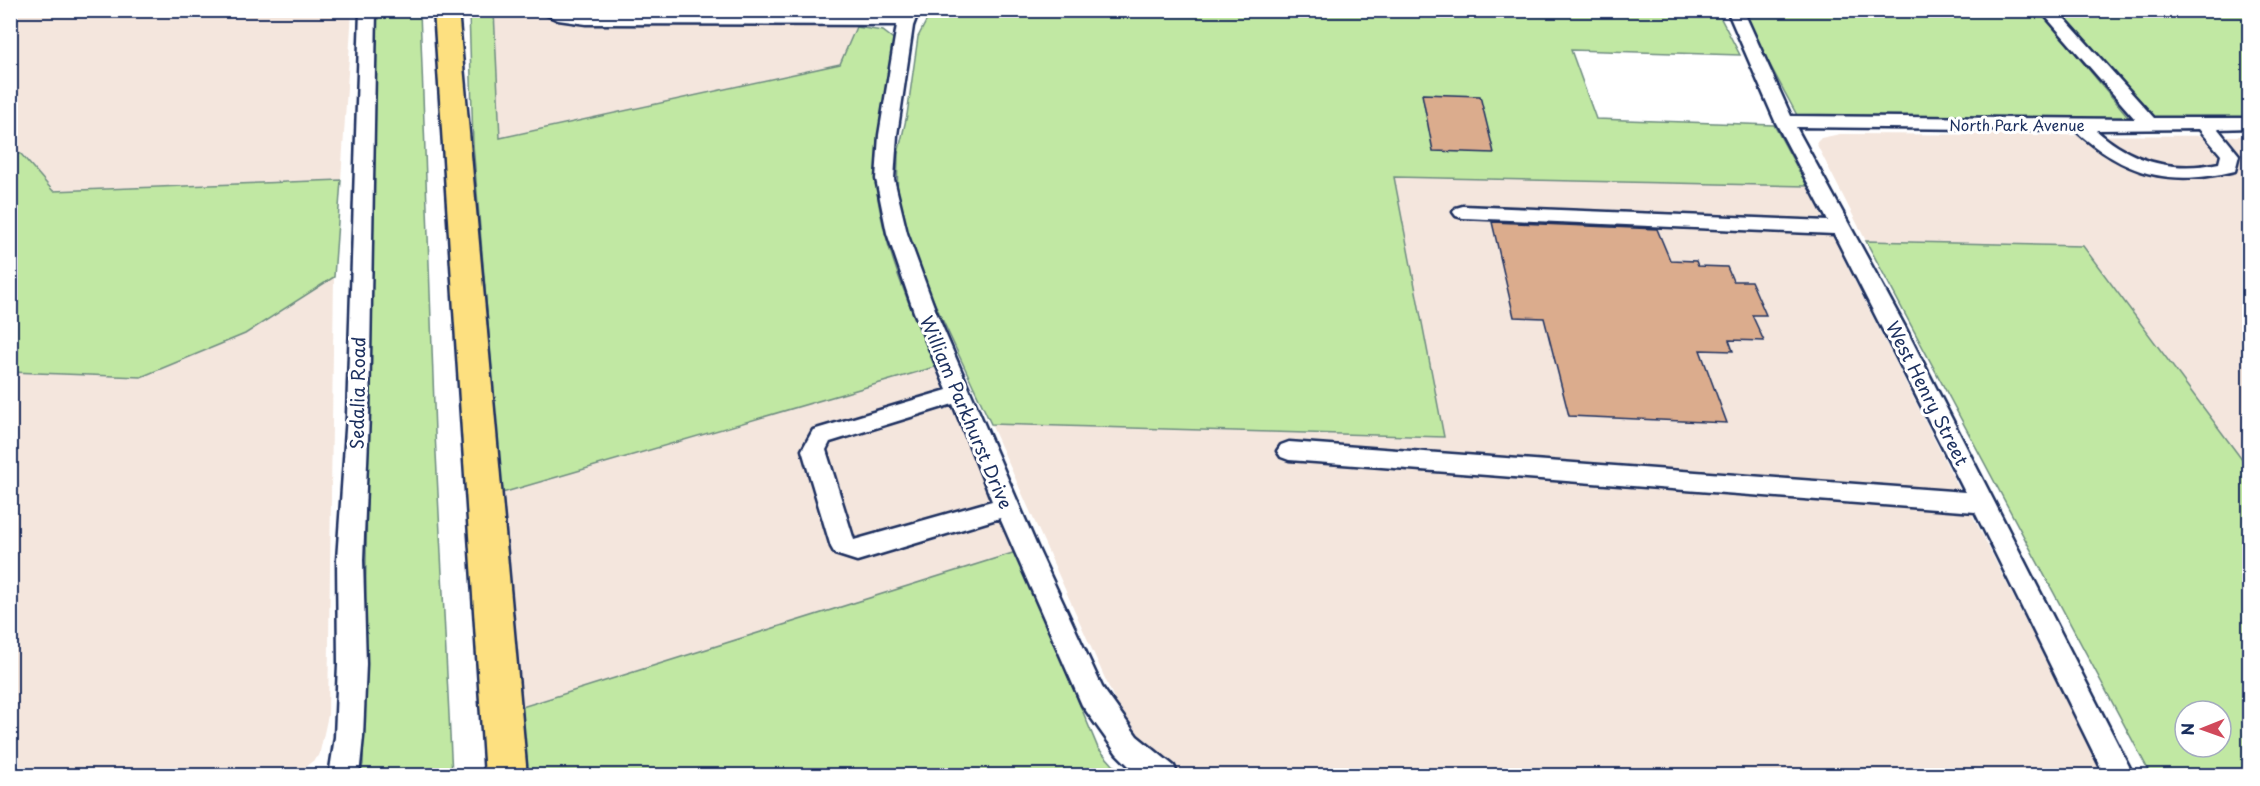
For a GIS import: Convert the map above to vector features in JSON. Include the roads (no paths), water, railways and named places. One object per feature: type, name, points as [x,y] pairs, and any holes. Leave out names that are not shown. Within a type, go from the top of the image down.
[{"type":"highway","points":[[446,10],[506,776]]},
{"type":"street","name":"Sedalia Road","points":[[344,776],[352,664],[350,560],[358,416],[368,10]]},
{"type":"street","points":[[544,10],[564,17],[586,19],[909,15]]},
{"type":"street","name":"West Henry Street","points":[[1735,10],[1784,121],[1983,502],[2120,776]]},
{"type":"street","points":[[2048,10],[2149,124]]},
{"type":"street","name":"William Parkhurst Drive","points":[[909,15],[888,135],[885,179],[897,233],[925,312],[1007,506],[1092,696],[1127,745],[1164,776]]},
{"type":"street","name":"North Park Avenue","points":[[1784,121],[2250,123]]},
{"type":"street","points":[[2079,124],[2115,155],[2139,166],[2166,172],[2210,172],[2228,167],[2230,155],[2204,123]]},
{"type":"street","points":[[1463,212],[1841,228]]},
{"type":"street","points":[[960,394],[821,436],[814,450],[844,547],[857,551],[1007,506]]},
{"type":"street","points":[[1289,451],[1983,502]]}]
